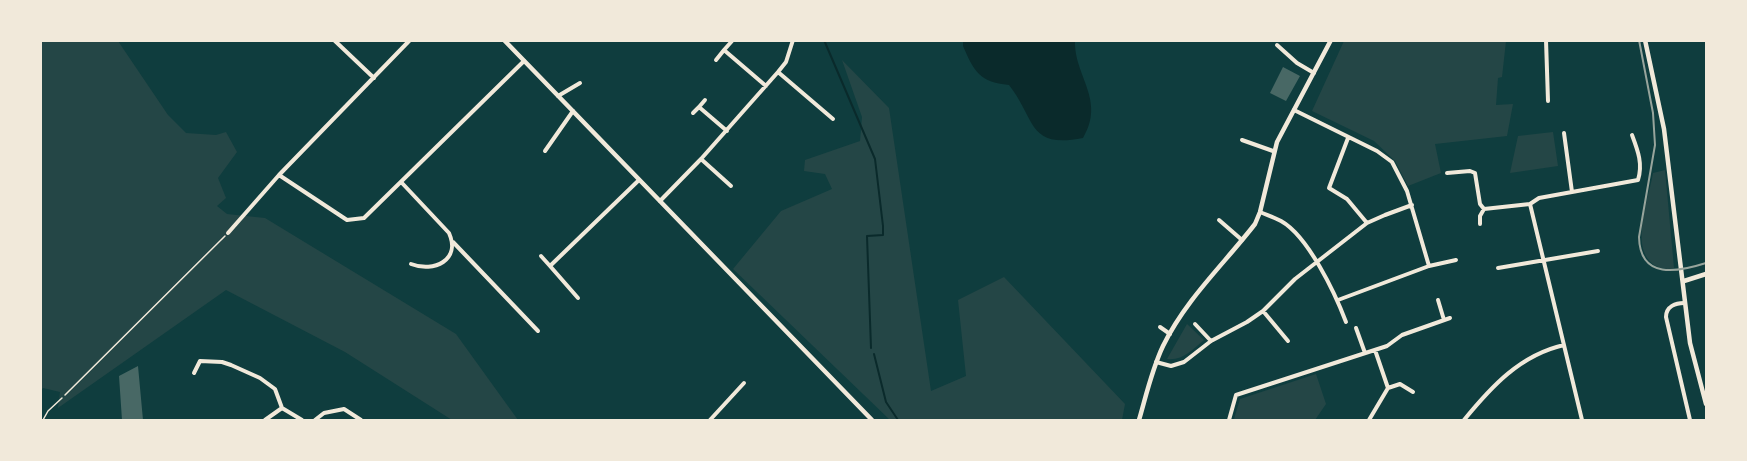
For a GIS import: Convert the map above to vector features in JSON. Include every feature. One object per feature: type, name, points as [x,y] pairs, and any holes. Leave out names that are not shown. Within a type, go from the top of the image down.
[{"type":"street","points":[[334,40],[374,78]]},
{"type":"street","points":[[228,233],[279,175],[410,40]]},
{"type":"street","points":[[504,40],[870,420]]},
{"type":"street","points":[[660,201],[701,159],[778,72],[786,62],[793,40]]},
{"type":"street","points":[[1139,420],[1156,362],[1170,334],[1198,291],[1255,224],[1260,212],[1273,151],[1331,40]]},
{"type":"street","points":[[1546,40],[1548,101]]},
{"type":"street","points":[[1645,40],[1664,129],[1690,343],[1707,404]]},
{"type":"street","points":[[716,60],[732,41]]},
{"type":"street","points":[[1277,45],[1297,63],[1314,73]]},
{"type":"street","points":[[724,50],[766,86]]},
{"type":"street","points":[[279,175],[347,220],[364,218],[524,61]]},
{"type":"street","points":[[778,72],[833,119]]},
{"type":"street","points":[[558,96],[580,83]]},
{"type":"street","points":[[693,113],[705,100]]},
{"type":"street","points":[[699,107],[727,130]]},
{"type":"street","points":[[1294,110],[1377,151],[1392,162],[1412,205],[1429,266]]},
{"type":"street","points":[[545,151],[573,111]]},
{"type":"street","points":[[1564,133],[1572,192]]},
{"type":"street","points":[[1484,209],[1530,204],[1539,198],[1638,180],[1640,156],[1632,135]]},
{"type":"street","points":[[1348,138],[1329,188],[1347,200],[1367,224]]},
{"type":"street","points":[[1242,140],[1273,151]]},
{"type":"street","points":[[701,159],[731,186]]},
{"type":"street","points":[[1447,173],[1470,171],[1475,173],[1480,204],[1484,209]]},
{"type":"street","points":[[550,266],[639,180]]},
{"type":"street","points":[[402,183],[449,233],[453,242],[538,331]]},
{"type":"street","points":[[1530,204],[1582,420]]},
{"type":"street","points":[[1156,362],[1171,366],[1184,362],[1211,340],[1247,322],[1263,311],[1295,279],[1367,224],[1385,214],[1412,205]]},
{"type":"street","points":[[1479,224],[1484,209]]},
{"type":"street","points":[[1260,212],[1282,222],[1292,230],[1316,262],[1338,300],[1346,322]]},
{"type":"street","points":[[1219,220],[1242,240]]},
{"type":"street","points":[[411,264],[421,268],[431,268],[442,263],[451,254],[453,242]]},
{"type":"street","points":[[1498,268],[1598,251]]},
{"type":"street","points":[[542,256],[578,298]]},
{"type":"street","points":[[1338,300],[1429,266],[1456,260]]},
{"type":"street","points":[[1684,281],[1707,274]]},
{"type":"street","points":[[1438,300],[1444,320]]},
{"type":"street","points":[[1684,303],[1676,303],[1669,309],[1666,317],[1690,420]]},
{"type":"street","points":[[1263,311],[1288,341]]},
{"type":"street","points":[[1229,420],[1236,395],[1387,346],[1402,335],[1450,318]]},
{"type":"street","points":[[1195,324],[1211,340]]},
{"type":"street","points":[[1160,327],[1170,334]]},
{"type":"street","points":[[1356,328],[1365,353]]},
{"type":"street","points":[[1464,420],[1486,393],[1513,369],[1533,356],[1564,345]]},
{"type":"street","points":[[1375,350],[1388,388]]},
{"type":"street","points":[[194,373],[200,362],[222,362],[231,365],[260,378],[275,389],[282,408],[302,420]]},
{"type":"street","points":[[710,420],[744,383]]},
{"type":"street","points":[[1369,420],[1388,388],[1400,384],[1413,392]]},
{"type":"street","points":[[265,420],[282,408]]},
{"type":"street","points":[[315,420],[324,413],[344,409],[361,420]]},
{"type":"lane","points":[[43,420],[48,411],[62,398]]},
{"type":"path","points":[[62,398],[228,233]]},
{"type":"shaded area","points":[[41,41],[118,41],[168,115],[186,133],[216,135],[226,132],[237,152],[218,178],[226,198],[217,206],[227,214],[265,218],[456,334],[518,420],[452,420],[345,352],[226,290],[58,408],[60,392],[43,388],[41,390]]},
{"type":"shaded area","points":[[963,41],[1075,41],[1076,54],[1087,88],[1091,112],[1083,138],[1065,140],[1042,135],[1035,128],[1009,85],[984,78],[974,69],[963,46]]},
{"type":"shaded area","points":[[1344,41],[1506,41],[1502,77],[1498,78],[1496,105],[1513,104],[1507,136],[1435,144],[1441,173],[1408,186],[1395,161],[1374,141],[1312,111]]},
{"type":"shaded area","points":[[842,60],[889,108],[931,391],[966,376],[958,300],[1004,277],[1125,404],[1122,420],[890,420],[733,269],[781,211],[832,189],[825,174],[804,171],[805,160],[860,141],[862,117]]},
{"type":"shaded area","points":[[1553,132],[1558,166],[1510,173],[1518,136]]},
{"type":"shaded area","points":[[1665,170],[1674,268],[1667,269],[1656,266],[1648,258],[1643,248],[1642,236],[1642,223],[1653,173]]},
{"type":"shaded area","points":[[1187,324],[1204,340],[1183,356],[1167,359]]},
{"type":"shaded area","points":[[1316,374],[1326,404],[1315,420],[1234,419],[1240,399]]},
{"type":"building","points":[[1283,67],[1300,76],[1286,101],[1270,93]]},
{"type":"building","points":[[138,366],[143,420],[122,420],[119,376]]},
{"type":"waterway","points":[[824,40],[875,159],[883,235],[867,236],[871,348]]},
{"type":"waterway","points":[[874,354],[886,402],[898,420]]},
{"type":"railway","points":[[1639,40],[1653,113],[1655,145],[1639,237],[1641,251],[1646,260],[1662,270],[1684,269],[1706,263]]}]
